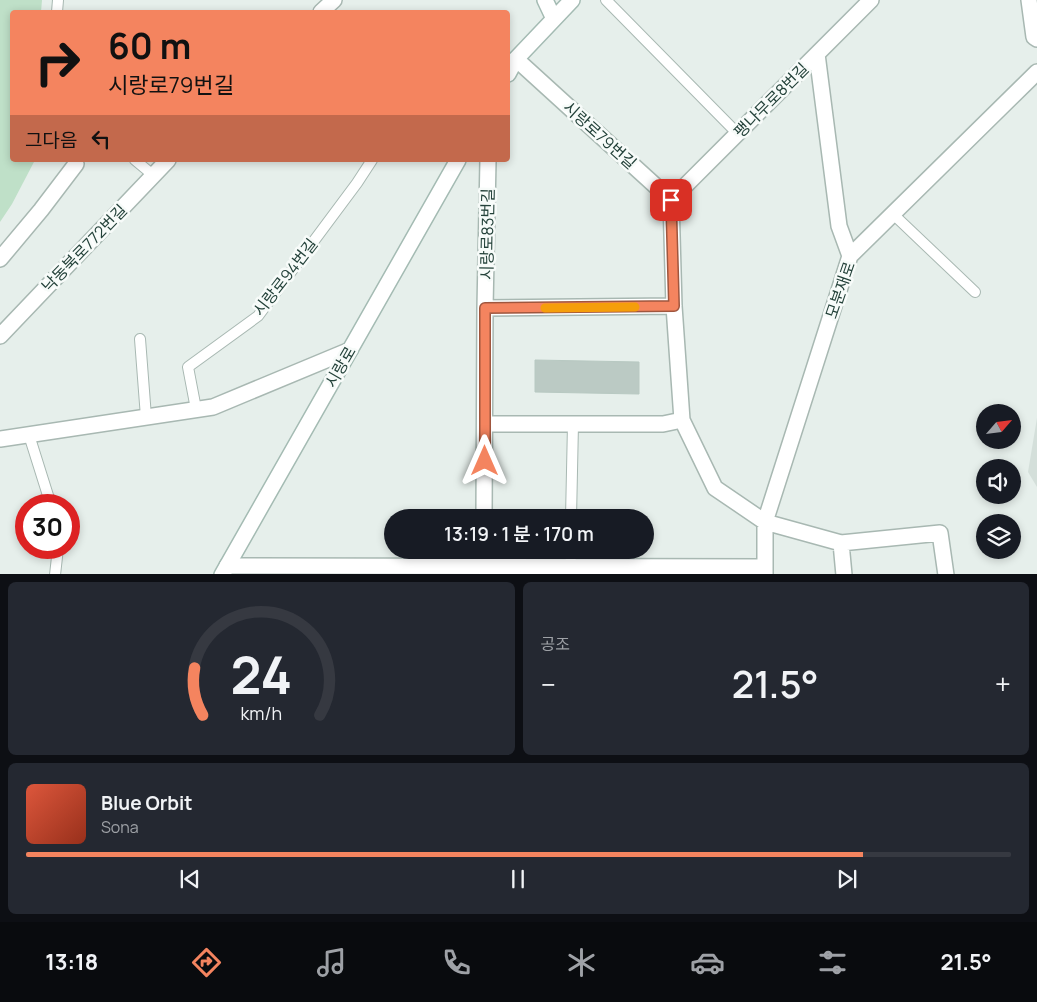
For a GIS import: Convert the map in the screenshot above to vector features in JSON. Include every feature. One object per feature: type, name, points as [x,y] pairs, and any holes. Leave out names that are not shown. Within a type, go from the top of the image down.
[{"type":"street","points":[[323,10],[334,0]]},
{"type":"street","points":[[545,0],[554,20]]},
{"type":"street","points":[[510,70],[516,59],[572,0]]},
{"type":"street","name":"팽나무로8번길","points":[[671,200],[870,0]]},
{"type":"street","points":[[1029,0],[1034,37],[1037,39]]},
{"type":"street","points":[[817,54],[839,226],[850,256]]},
{"type":"street","name":"시랑로79번길","points":[[516,59],[671,200]]},
{"type":"street","name":"모분재로","points":[[765,570],[765,522],[850,256],[1037,72]]},
{"type":"street","name":"낙동북로772번길","points":[[0,336],[166,162]]},
{"type":"street","name":"시랑로","points":[[224,570],[457,162]]},
{"type":"street","name":"시랑로83번길","points":[[484,509],[488,162]]},
{"type":"street","points":[[0,259],[76,164]]},
{"type":"street","points":[[671,200],[674,306],[682,420],[716,488],[765,522],[841,542],[940,533],[946,574]]},
{"type":"street","points":[[485,308],[674,306]]},
{"type":"street","points":[[0,439],[213,407],[350,350]]},
{"type":"street","points":[[485,424],[663,424],[682,420]]},
{"type":"street","points":[[841,542],[844,574]]},
{"type":"street","points":[[224,570],[765,570]]},
{"type":"lane","points":[[606,0],[737,134]]},
{"type":"lane","points":[[137,162],[153,175]]},
{"type":"lane","name":"시랑로94번길","points":[[196,409],[188,368],[258,316],[371,162]]},
{"type":"lane","points":[[893,214],[975,292]]},
{"type":"lane","points":[[140,339],[146,417]]},
{"type":"lane","points":[[571,509],[573,424]]},
{"type":"lane","points":[[29,435],[48,494]]},
{"type":"lane","points":[[55,574],[57,559]]},
{"type":"shaded area","points":[[1037,418],[1037,487],[1028,472]]},
{"type":"green space","points":[[0,0],[42,0],[41,10],[10,10],[10,162],[34,162],[12,204],[0,222]]},
{"type":"building","points":[[535,360],[639,362],[639,394],[535,392]]},
{"type":"slow traffic","points":[[545,308],[635,307]]},
{"type":"route","points":[[485,461],[485,308],[674,306],[671,200]]}]
